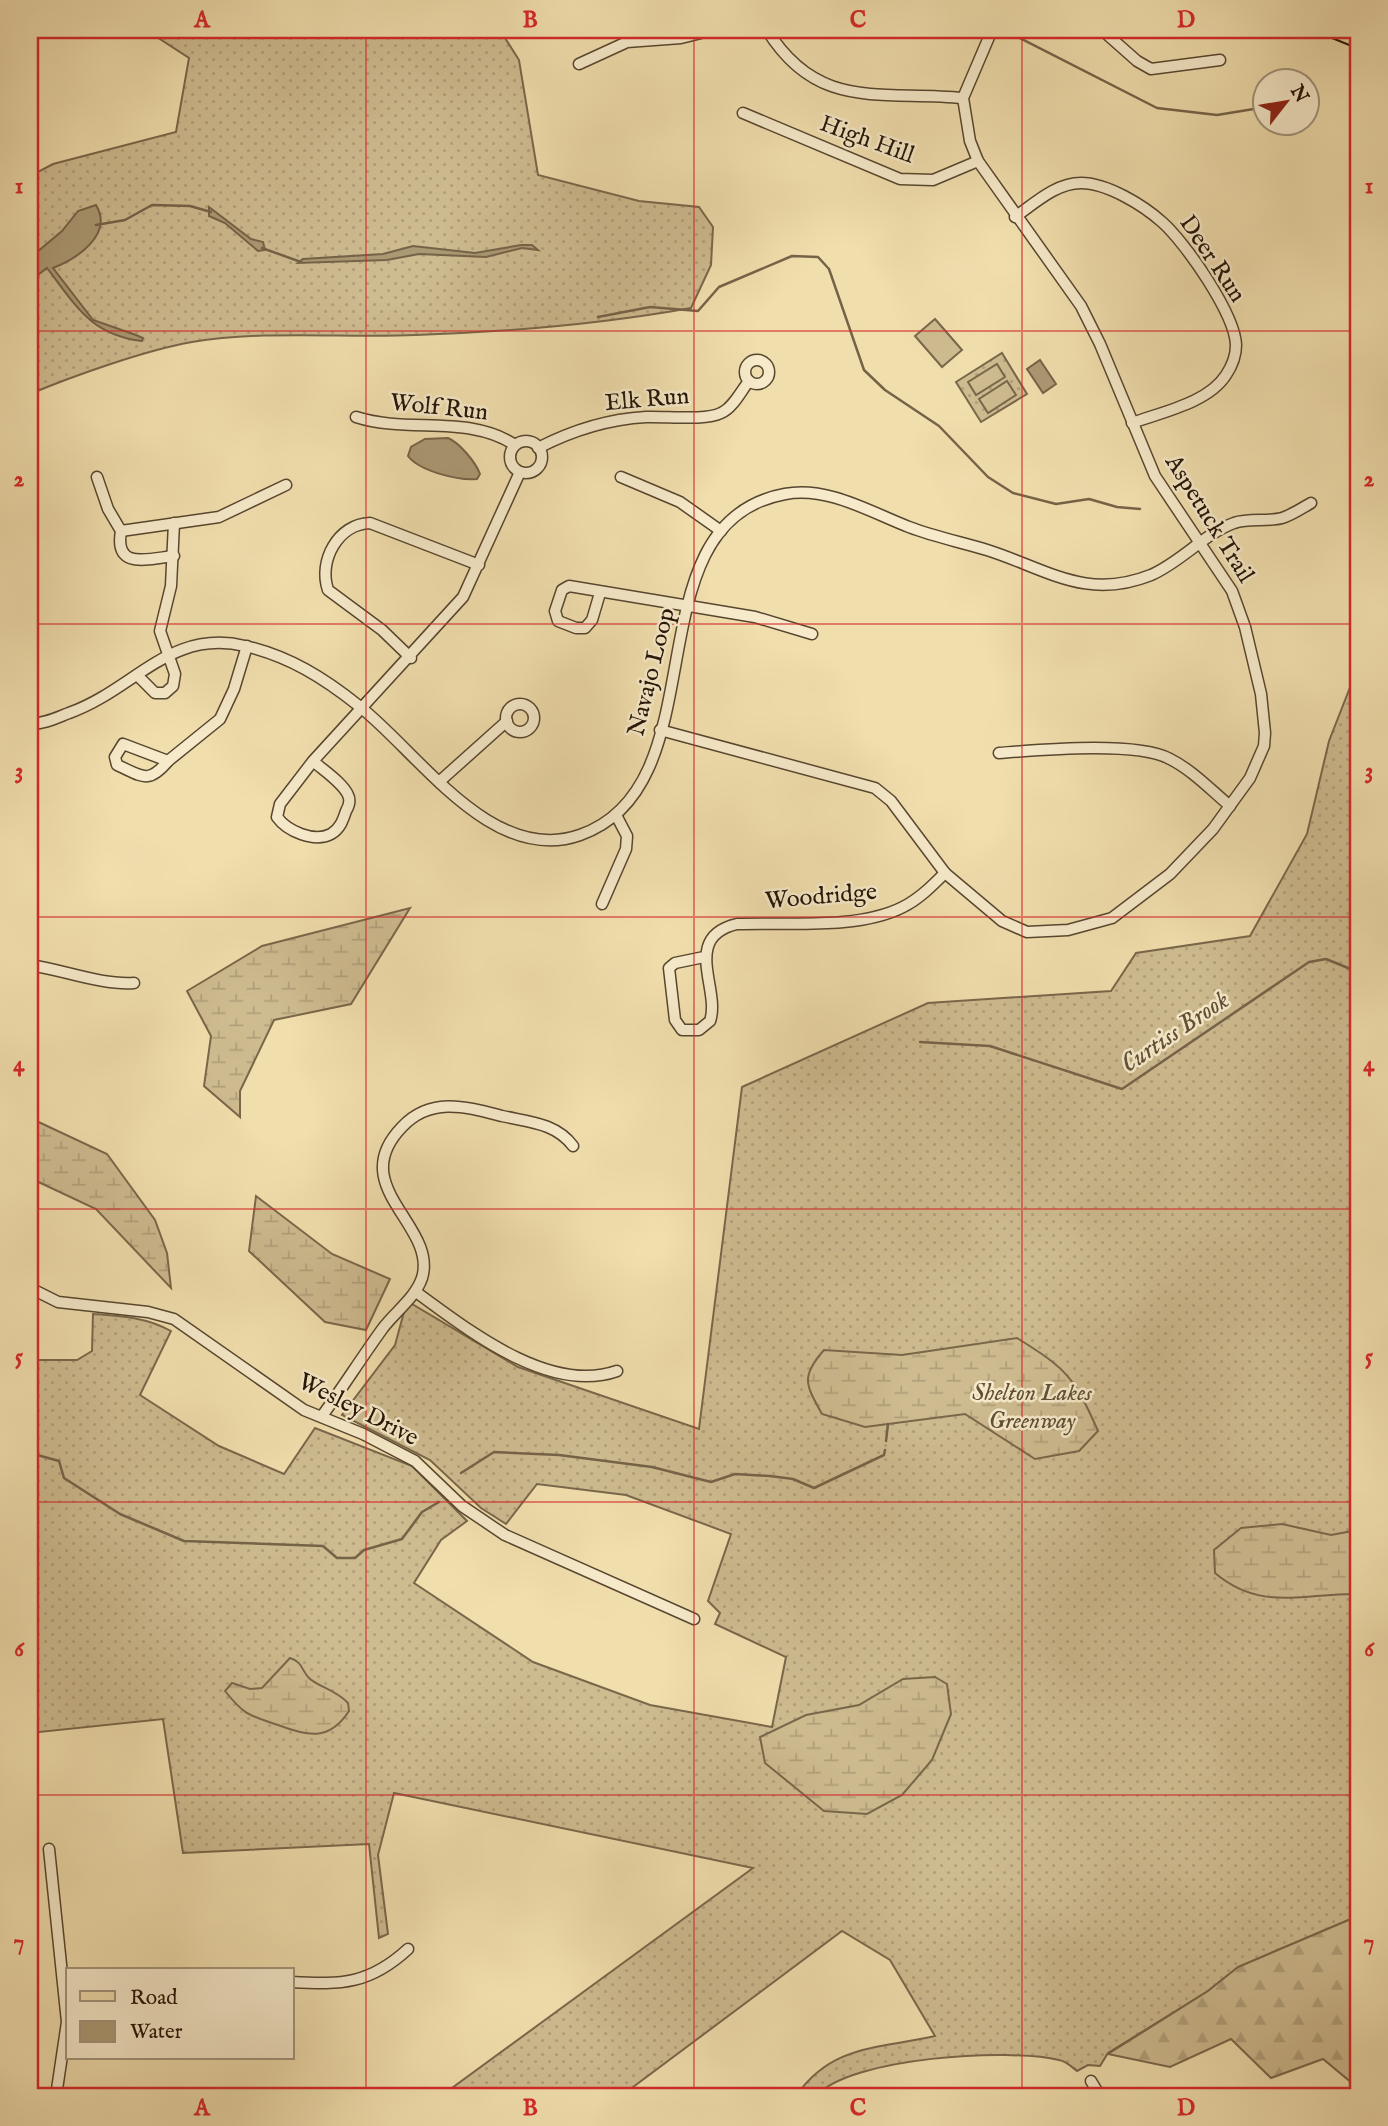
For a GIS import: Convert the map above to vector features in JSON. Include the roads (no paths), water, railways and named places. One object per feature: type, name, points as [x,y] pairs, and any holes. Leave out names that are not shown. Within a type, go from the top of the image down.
[{"type":"main road","points":[[1331,30],[1358,41]]},
{"type":"street","points":[[579,64],[627,43],[681,38],[713,30]]},
{"type":"street","points":[[767,30],[791,64],[816,80],[845,91],[963,98],[992,30]]},
{"type":"street","points":[[1102,30],[1137,61],[1151,69],[1220,61]]},
{"type":"street","name":"Aspetuck Trail","points":[[660,730],[875,788],[891,801],[945,873],[1017,929],[1038,933],[1097,925],[1126,910],[1170,874],[1230,806],[1258,763],[1264,746],[1264,718],[1253,657],[1237,603],[1227,581],[1155,476],[1100,344],[1081,306],[1015,217],[978,161],[970,141],[963,98]]},
{"type":"street","name":"High Hill","points":[[743,113],[900,179],[933,180],[978,161]]},
{"type":"street","name":"Deer Run","points":[[1015,217],[1063,187],[1078,183],[1106,190],[1164,223],[1193,261],[1223,310],[1236,344],[1234,359],[1225,376],[1199,397],[1132,423]]},
{"type":"street","name":"Elk Run","points":[[538,448],[575,431],[614,421],[641,417],[719,414],[731,405],[749,381]]},
{"type":"street","name":"Wolf Run","points":[[356,417],[386,424],[477,428],[500,436],[515,446]]},
{"type":"street","points":[[527,442],[538,448],[541,461],[537,469],[529,473],[520,472],[513,466],[510,458],[515,446],[527,442]]},
{"type":"street","points":[[313,761],[348,793],[350,803],[341,825],[332,834],[322,837],[295,833],[283,826],[278,817],[279,804],[313,761],[411,658],[463,597],[520,472]]},
{"type":"street","points":[[97,477],[107,509],[121,531],[119,544],[124,556],[131,560],[174,556]]},
{"type":"street","points":[[621,477],[680,502],[721,531]]},
{"type":"street","points":[[121,531],[219,517],[286,485]]},
{"type":"street","name":"Navajo Loop","points":[[30,724],[40,724],[82,708],[138,676],[167,653],[223,641],[247,646],[283,656],[318,675],[363,709],[481,816],[505,831],[522,837],[570,838],[597,828],[616,815],[645,780],[707,549],[721,531],[747,510],[768,499],[793,493],[817,493],[932,536],[1013,559],[1059,579],[1101,586],[1151,574],[1234,523],[1283,518],[1311,503]]},
{"type":"street","points":[[138,676],[155,693],[165,692],[173,686],[175,674],[160,631],[171,586],[174,523]]},
{"type":"street","points":[[411,658],[382,630],[328,590],[324,565],[341,535],[355,526],[370,523],[479,565]]},
{"type":"street","points":[[600,593],[592,620],[585,628],[576,628],[558,621],[555,611],[562,590],[569,586],[755,617],[812,634]]},
{"type":"street","points":[[168,761],[123,744],[115,757],[117,765],[147,778],[156,776],[168,761],[220,719],[234,689],[247,646]]},
{"type":"street","points":[[440,781],[507,722]]},
{"type":"street","points":[[999,753],[1077,748],[1162,755],[1182,767],[1230,806]]},
{"type":"street","points":[[602,904],[626,849],[627,836],[616,815]]},
{"type":"street","name":"Woodridge","points":[[704,957],[718,934],[732,926],[828,922],[891,912],[916,898],[945,873]]},
{"type":"street","points":[[704,957],[712,1016],[704,1028],[682,1030],[675,1020],[669,968],[676,963],[704,957]]},
{"type":"street","points":[[30,965],[72,972],[114,984],[134,983]]},
{"type":"street","points":[[323,1416],[385,1325],[416,1292],[422,1276],[421,1250],[392,1203],[383,1168],[395,1134],[406,1123],[440,1106],[457,1105],[555,1128],[573,1146]]},
{"type":"street","name":"Wesley Drive","points":[[30,1288],[58,1302],[148,1312],[174,1319],[303,1410],[323,1416],[415,1461],[462,1506],[505,1535],[694,1619]]},
{"type":"street","points":[[416,1292],[494,1348],[519,1360],[590,1376],[617,1371]]},
{"type":"street","points":[[49,1849],[66,2004]]},
{"type":"street","points":[[294,1982],[344,1982],[361,1978],[385,1970],[408,1949]]},
{"type":"street","points":[[56,2096],[66,2034]]},
{"type":"street","points":[[1091,2081],[1100,2096]]},
{"type":"water","points":[[96,205],[100,226],[96,236],[72,259],[53,268],[93,320],[143,338],[142,341],[124,338],[97,325],[76,306],[47,268],[30,281],[30,258],[62,231],[78,211]]},
{"type":"water","points":[[209,207],[251,239],[263,242],[265,250],[258,251],[225,223],[209,216]]},
{"type":"water","points":[[532,245],[538,250],[522,248],[486,257],[419,254],[387,260],[298,263],[303,259],[383,254],[413,246],[475,253]]},
{"type":"water","points":[[1040,360],[1056,384],[1043,393],[1027,369]]},
{"type":"water","points":[[448,438],[471,459],[480,474],[477,479],[440,474],[421,466],[408,456],[411,447],[425,439]]},
{"type":"waterway","points":[[1016,36],[1157,108],[1217,115],[1252,109]]},
{"type":"waterway","points":[[96,225],[125,220],[152,205],[190,206],[211,212]]},
{"type":"waterway","points":[[262,248],[301,262]]},
{"type":"waterway","points":[[598,317],[650,307],[698,311],[719,287],[792,256],[818,257],[829,269],[864,370],[885,390],[939,426],[988,477],[1013,493],[1056,504],[1089,499],[1117,507],[1140,509]]},
{"type":"waterway","name":"Curtiss Brook","points":[[920,1042],[990,1046],[1122,1089],[1309,962],[1326,959],[1358,972]]},
{"type":"waterway","points":[[886,1441],[888,1424]]},
{"type":"waterway","points":[[461,1473],[494,1452],[559,1455],[652,1467],[711,1482],[735,1474],[770,1476],[793,1479],[814,1488],[884,1455],[885,1450]]},
{"type":"waterway","points":[[30,1453],[59,1461],[64,1478],[120,1514],[184,1541],[323,1546],[337,1558],[355,1558],[364,1550],[402,1539],[422,1512],[439,1502]]},
{"type":"park label","name":"Shelton Lakes Greenway","points":[[1032,1407]]}]
